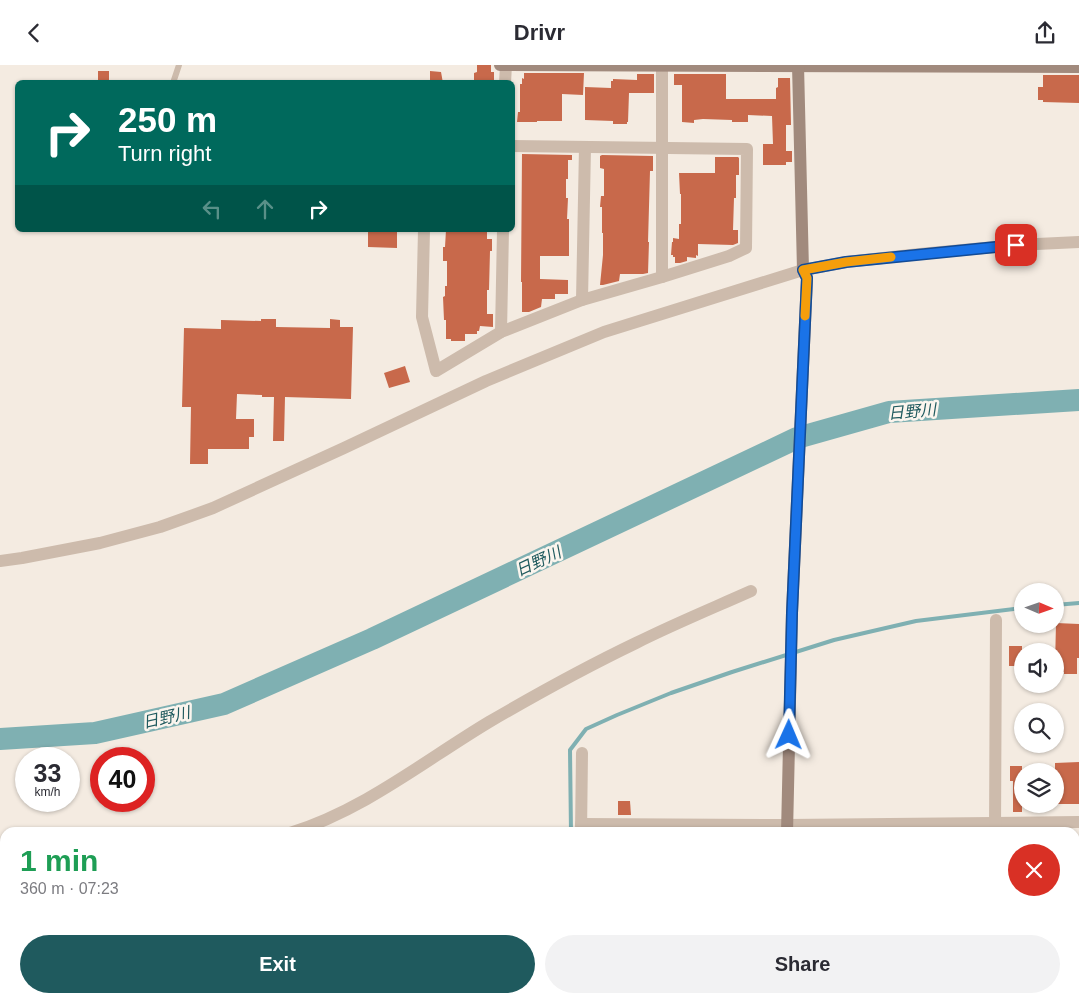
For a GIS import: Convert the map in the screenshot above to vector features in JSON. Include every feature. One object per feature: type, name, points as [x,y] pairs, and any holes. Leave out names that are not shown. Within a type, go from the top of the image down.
[{"type":"street","points":[[500,65],[1079,67]]},
{"type":"street","points":[[505,80],[506,65]]},
{"type":"street","points":[[662,66],[662,277]]},
{"type":"street","points":[[787,827],[792,613],[805,274],[798,66]]},
{"type":"street","points":[[424,232],[422,317],[436,371],[501,332],[582,300],[729,256],[746,248],[748,149],[515,146]]},
{"type":"street","points":[[582,300],[585,147]]},
{"type":"street","points":[[501,332],[503,232]]},
{"type":"street","points":[[0,561],[100,543],[160,527],[213,508],[486,381],[604,332],[846,262],[1016,245],[1079,242]]},
{"type":"street","points":[[305,827],[338,814],[377,793],[486,724],[553,686],[636,643],[751,591]]},
{"type":"street","points":[[995,827],[996,620]]},
{"type":"street","points":[[581,827],[582,753]]},
{"type":"street","points":[[1009,827],[1079,822]]},
{"type":"street","points":[[612,827],[706,824],[755,827]]},
{"type":"lane","points":[[174,80],[179,65]]},
{"type":"building","points":[[477,65],[491,65],[491,72],[494,72],[494,80],[474,80],[474,73],[477,72]]},
{"type":"building","points":[[98,71],[109,71],[109,80],[98,80]]},
{"type":"building","points":[[430,71],[441,72],[442,80],[430,80]]},
{"type":"building","points":[[524,73],[584,73],[583,95],[562,94],[562,121],[517,122],[518,112],[520,112],[520,84],[522,84],[522,78],[524,79]]},
{"type":"building","points":[[637,74],[654,74],[654,93],[629,93],[627,124],[613,124],[613,121],[585,120],[585,87],[611,88],[611,81],[613,79],[637,80]]},
{"type":"building","points":[[674,74],[726,74],[726,99],[776,99],[778,78],[790,78],[791,125],[786,125],[786,151],[792,151],[792,162],[786,162],[786,165],[763,165],[763,144],[773,144],[772,116],[748,115],[748,122],[703,119],[694,120],[694,123],[682,122],[682,85],[674,85]]},
{"type":"building","points":[[1043,75],[1079,75],[1079,103],[1043,102],[1043,100],[1038,100],[1038,87],[1043,87]]},
{"type":"building","points":[[522,154],[572,155],[572,160],[568,160],[568,179],[566,179],[569,256],[540,256],[540,279],[568,280],[568,294],[555,294],[555,299],[542,299],[541,307],[529,312],[522,312]]},
{"type":"building","points":[[600,156],[653,156],[653,171],[650,171],[648,273],[620,274],[619,281],[600,285],[603,233],[602,207],[600,207],[601,196],[604,196],[604,169],[600,168]]},
{"type":"building","points":[[715,157],[739,158],[739,175],[736,175],[736,198],[734,198],[733,230],[738,230],[738,243],[733,245],[698,244],[698,256],[696,255],[696,258],[687,257],[687,261],[675,263],[675,257],[671,255],[673,238],[679,239],[679,224],[681,224],[679,173],[715,173]]},
{"type":"building","points":[[368,232],[397,232],[397,248],[368,247]]},
{"type":"building","points":[[446,232],[487,232],[487,239],[492,239],[489,290],[487,290],[487,314],[493,314],[493,327],[480,326],[477,334],[465,334],[465,341],[446,339],[443,297],[445,296],[445,286],[447,286],[447,261],[443,261],[443,247],[445,247]]},
{"type":"building","points":[[261,319],[276,319],[276,327],[330,328],[330,319],[340,320],[340,327],[353,327],[351,399],[285,397],[284,441],[273,441],[274,397],[237,394],[236,419],[254,419],[254,437],[249,437],[249,449],[208,449],[208,464],[190,464],[191,407],[182,407],[184,328],[221,329],[221,320],[261,321]]},
{"type":"building","points":[[405,366],[410,382],[389,388],[384,373]]},
{"type":"building","points":[[1064,623],[1079,624],[1077,674],[1064,674],[1064,643],[1056,643],[1056,633],[1064,633]]},
{"type":"building","points":[[1009,646],[1014,646],[1014,666],[1009,666]]},
{"type":"building","points":[[1079,762],[1079,804],[1064,804],[1064,763],[1055,763]]},
{"type":"building","points":[[1010,766],[1014,766],[1014,812],[1013,781],[1010,781]]},
{"type":"building","points":[[618,801],[630,801],[631,815],[618,815]]},
{"type":"waterway","name":"日野川","points":[[0,739],[95,733],[224,704],[372,639],[797,438],[889,412],[1079,400]]},
{"type":"waterway","points":[[1064,604],[1079,603]]},
{"type":"waterway","points":[[571,827],[570,750],[586,729],[671,693],[834,640],[916,621],[1014,609]]},
{"type":"slow traffic","points":[[805,316],[807,278],[803,270],[846,262],[891,257]]},
{"type":"route","points":[[789,735],[792,613],[807,278],[803,270],[846,262],[1016,245]]}]
